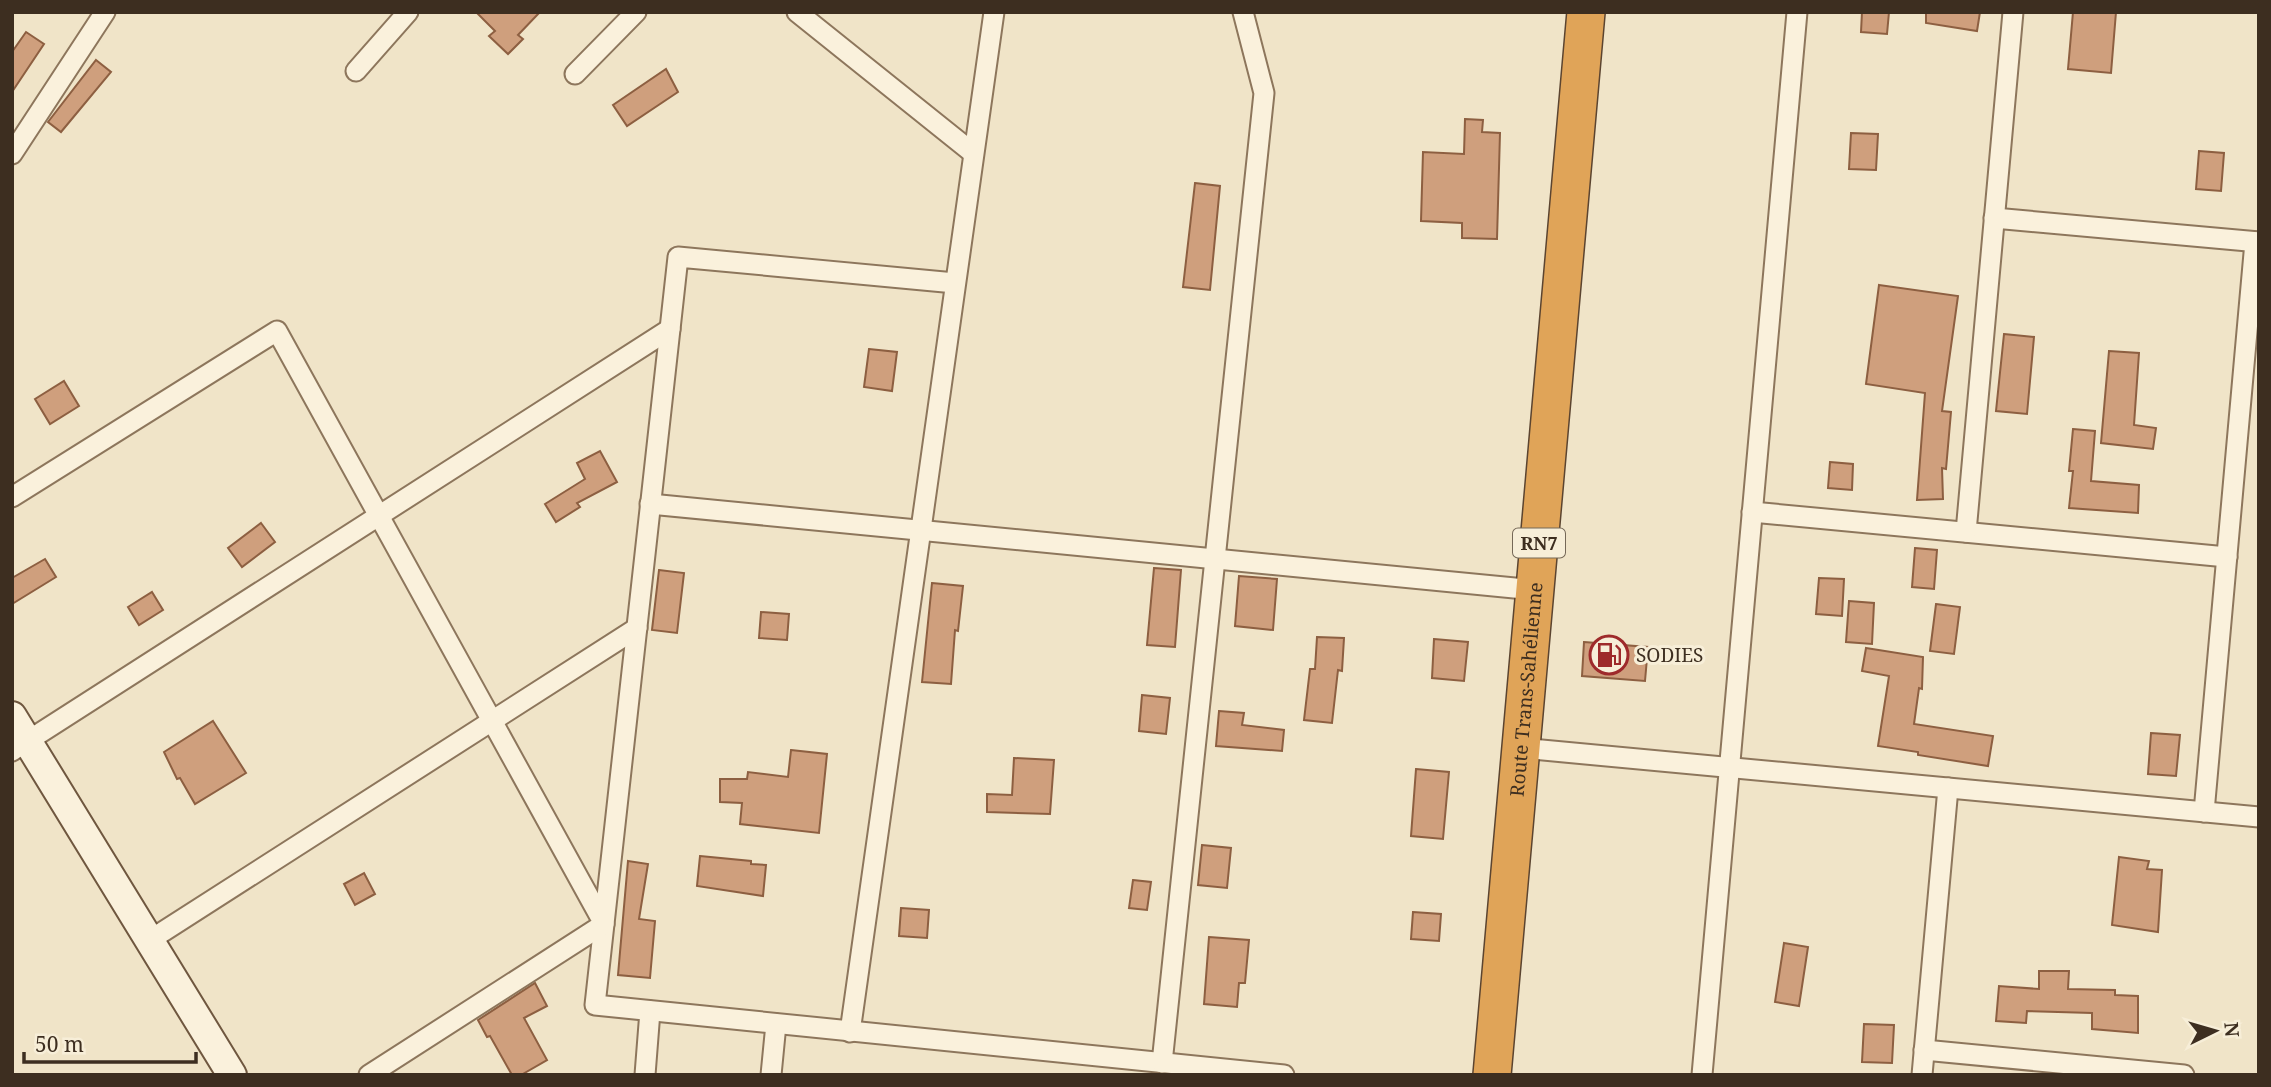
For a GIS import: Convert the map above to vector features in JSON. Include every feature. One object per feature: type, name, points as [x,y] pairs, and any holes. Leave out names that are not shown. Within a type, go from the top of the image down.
[{"type":"highway","name":"Route Trans-Sahélienne","points":[[1492,1075],[1586,12]]},
{"type":"street","points":[[12,154],[105,12]]},
{"type":"street","points":[[356,71],[408,12]]},
{"type":"street","points":[[575,74],[636,12]]},
{"type":"street","points":[[797,12],[973,153]]},
{"type":"street","points":[[850,1032],[994,12]]},
{"type":"street","points":[[1162,1063],[1264,93],[1243,12]]},
{"type":"street","points":[[1702,1075],[1797,12]]},
{"type":"street","points":[[1966,532],[2013,12]]},
{"type":"street","points":[[1994,218],[2257,242],[2204,812]]},
{"type":"street","points":[[954,283],[678,257],[595,1005],[1284,1075]]},
{"type":"street","points":[[20,746],[670,329]]},
{"type":"street","points":[[12,497],[276,331],[604,924]]},
{"type":"street","points":[[650,504],[1535,590]]},
{"type":"street","points":[[1752,513],[2227,557]]},
{"type":"street","points":[[150,940],[636,628]]},
{"type":"street","points":[[12,716],[20,746],[150,940],[232,1075]]},
{"type":"street","points":[[1521,748],[2259,817]]},
{"type":"street","points":[[1922,1075],[1948,788]]},
{"type":"street","points":[[369,1075],[604,924]]},
{"type":"street","points":[[645,1075],[650,1011]]},
{"type":"street","points":[[771,1075],[776,1024]]},
{"type":"street","points":[[1924,1051],[2176,1074]]},
{"type":"building","points":[[476,12],[540,12],[518,35],[523,39],[508,54],[489,36],[495,31]]},
{"type":"building","points":[[1862,12],[1889,12],[1887,34],[1861,32]]},
{"type":"building","points":[[1926,12],[1980,12],[1977,31],[1926,23]]},
{"type":"building","points":[[2073,12],[2116,12],[2111,73],[2068,69]]},
{"type":"building","points":[[26,32],[44,44],[12,92],[12,52]]},
{"type":"building","points":[[96,60],[111,72],[61,132],[48,122]]},
{"type":"building","points":[[666,69],[678,92],[627,126],[613,105]]},
{"type":"building","points":[[1465,119],[1483,120],[1482,132],[1500,133],[1497,239],[1462,238],[1462,223],[1421,221],[1423,152],[1464,154]]},
{"type":"building","points":[[1851,133],[1878,134],[1876,170],[1849,169]]},
{"type":"building","points":[[2199,151],[2224,153],[2221,191],[2196,189]]},
{"type":"building","points":[[1195,183],[1220,186],[1210,290],[1183,287]]},
{"type":"building","points":[[1879,285],[1958,296],[1942,411],[1951,412],[1946,469],[1942,468],[1943,499],[1917,500],[1925,393],[1866,384]]},
{"type":"building","points":[[2004,334],[2034,337],[2027,414],[1996,411]]},
{"type":"building","points":[[869,349],[897,352],[892,391],[864,387]]},
{"type":"building","points":[[2109,351],[2139,353],[2134,425],[2156,428],[2153,449],[2101,443]]},
{"type":"building","points":[[64,381],[79,406],[50,424],[35,399]]},
{"type":"building","points":[[2073,429],[2095,431],[2091,481],[2139,485],[2138,513],[2069,508],[2073,471],[2069,471]]},
{"type":"building","points":[[600,451],[617,482],[577,503],[580,507],[556,522],[545,504],[585,479],[577,463]]},
{"type":"building","points":[[1830,462],[1853,464],[1852,490],[1828,488]]},
{"type":"building","points":[[261,523],[275,542],[242,567],[228,548]]},
{"type":"building","points":[[1915,548],[1937,550],[1934,589],[1912,587]]},
{"type":"building","points":[[45,559],[56,577],[12,604],[12,578]]},
{"type":"building","points":[[1154,568],[1181,570],[1175,647],[1147,645]]},
{"type":"building","points":[[659,570],[684,573],[677,633],[652,630]]},
{"type":"building","points":[[1239,576],[1277,579],[1273,630],[1235,626]]},
{"type":"building","points":[[1819,578],[1844,579],[1842,616],[1816,614]]},
{"type":"building","points":[[932,583],[963,586],[958,631],[955,630],[951,684],[922,682]]},
{"type":"building","points":[[152,592],[163,610],[139,625],[128,607]]},
{"type":"building","points":[[1849,601],[1874,603],[1872,644],[1846,642]]},
{"type":"building","points":[[1936,604],[1960,607],[1954,654],[1930,651]]},
{"type":"building","points":[[761,612],[789,614],[787,640],[759,638]]},
{"type":"building","points":[[1317,637],[1344,638],[1342,671],[1338,670],[1332,723],[1304,720],[1310,669],[1315,669]]},
{"type":"building","points":[[1434,639],[1468,642],[1464,681],[1432,678]]},
{"type":"building","points":[[1584,642],[1648,647],[1645,681],[1582,676]]},
{"type":"building","points":[[1866,648],[1923,657],[1922,689],[1919,688],[1914,724],[1993,736],[1988,766],[1878,746],[1889,676],[1862,671]]},
{"type":"building","points":[[1142,695],[1170,698],[1166,734],[1139,731]]},
{"type":"building","points":[[1219,711],[1244,713],[1242,725],[1284,730],[1282,751],[1216,746]]},
{"type":"building","points":[[213,721],[246,773],[195,804],[180,778],[177,779],[164,752]]},
{"type":"building","points":[[2151,733],[2180,735],[2176,776],[2148,774]]},
{"type":"building","points":[[791,750],[827,754],[819,833],[740,824],[742,803],[720,802],[720,779],[747,779],[748,772],[788,777]]},
{"type":"building","points":[[1014,758],[1054,760],[1050,814],[987,812],[987,794],[1012,795]]},
{"type":"building","points":[[1416,769],[1449,772],[1443,839],[1411,836]]},
{"type":"building","points":[[1202,845],[1231,848],[1227,888],[1198,885]]},
{"type":"building","points":[[700,856],[766,865],[763,896],[697,886]]},
{"type":"building","points":[[2119,857],[2149,861],[2147,869],[2162,870],[2158,932],[2112,925]]},
{"type":"building","points":[[628,861],[648,864],[639,919],[655,921],[650,978],[618,975]]},
{"type":"building","points":[[364,873],[375,894],[355,905],[344,884]]},
{"type":"building","points":[[1133,880],[1151,882],[1147,910],[1129,908]]},
{"type":"building","points":[[901,908],[929,910],[927,938],[899,936]]},
{"type":"building","points":[[1413,912],[1441,914],[1439,941],[1411,939]]},
{"type":"building","points":[[1209,937],[1249,940],[1245,983],[1239,983],[1237,1007],[1204,1004]]},
{"type":"building","points":[[1784,943],[1808,947],[1799,1006],[1775,1002]]},
{"type":"building","points":[[2039,971],[2069,971],[2068,989],[2115,990],[2115,995],[2138,996],[2138,1033],[2092,1029],[2092,1013],[2027,1011],[2026,1023],[1996,1021],[1999,986],[2039,989]]},
{"type":"building","points":[[535,983],[547,1006],[524,1018],[547,1060],[521,1075],[512,1075],[478,1020]]},
{"type":"building","points":[[1864,1024],[1894,1025],[1892,1063],[1862,1062]]},
{"type":"place","name":"SODIES","points":[[1609,655]]}]
